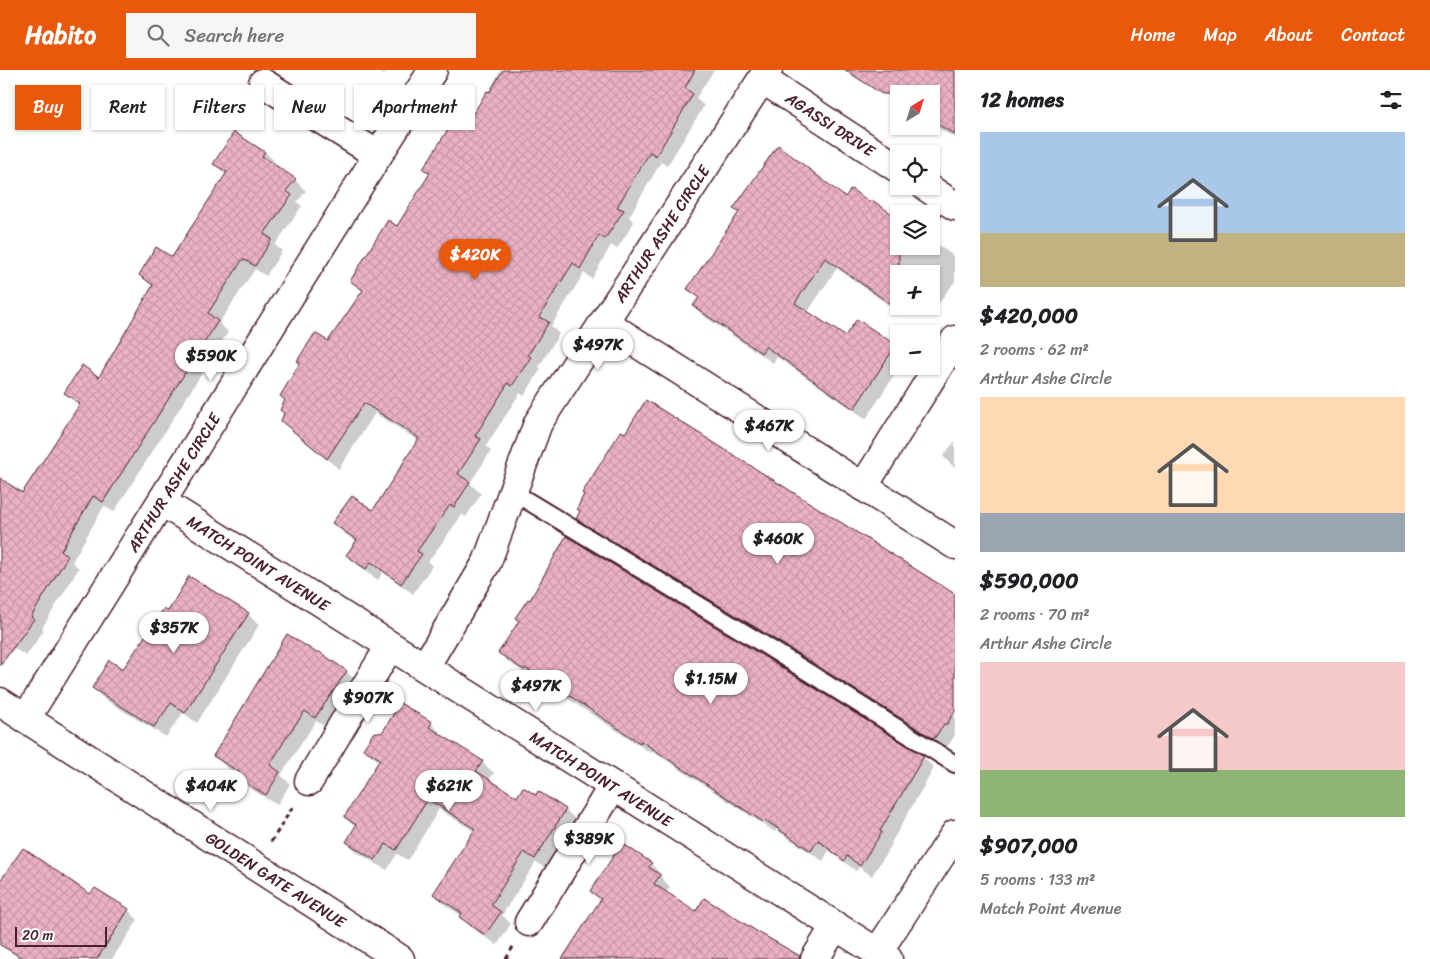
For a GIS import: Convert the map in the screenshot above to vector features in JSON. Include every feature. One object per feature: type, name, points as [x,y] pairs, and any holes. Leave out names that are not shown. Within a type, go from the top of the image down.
[{"type":"street","name":"ARTHUR ASHE CIRCLE","points":[[26,718],[433,70]]},
{"type":"street","name":"ARTHUR ASHE CIRCLE","points":[[426,668],[487,562],[538,424],[765,75]]},
{"type":"street","name":"AGASSI DRIVE","points":[[765,75],[890,163]]},
{"type":"street","points":[[263,83],[378,155]]},
{"type":"street","points":[[938,195],[955,206]]},
{"type":"street","points":[[605,323],[955,545]]},
{"type":"street","points":[[863,487],[955,340]]},
{"type":"street","name":"MATCH POINT AVENUE","points":[[162,502],[883,956]]},
{"type":"street","points":[[309,781],[390,646]]},
{"type":"street","name":"GOLDEN GATE AVENUE","points":[[0,702],[400,959]]},
{"type":"street","points":[[529,922],[613,786]]},
{"type":"street","points":[[883,956],[955,834]]},
{"type":"street","points":[[815,959],[835,926]]},
{"type":"lane","points":[[513,492],[955,764]]},
{"type":"path","points":[[256,866],[309,781]]},
{"type":"building","points":[[503,70],[695,70],[685,88],[693,94],[656,156],[650,152],[617,207],[624,210],[605,239],[599,235],[580,269],[573,263],[539,317],[549,322],[528,355],[531,357],[512,386],[508,383],[475,436],[481,439],[458,474],[470,482],[454,507],[450,505],[417,551],[422,554],[401,584],[371,562],[366,569],[346,555],[357,540],[332,523],[352,496],[373,510],[419,438],[364,403],[327,459],[281,421],[284,413],[280,410],[285,400],[280,396],[300,363],[297,361],[315,333],[328,341],[363,290],[350,281],[388,220],[397,226],[430,173],[423,169],[448,130],[475,130],[475,111],[487,91],[490,92]]},
{"type":"building","points":[[845,70],[955,70],[955,135],[940,126],[940,85],[890,85],[890,94],[882,94]]},
{"type":"building","points":[[234,132],[265,152],[262,156],[296,179],[286,191],[292,195],[264,234],[272,239],[255,266],[243,259],[208,313],[218,321],[103,502],[93,496],[61,551],[68,556],[31,617],[34,619],[0,666],[0,478],[22,493],[80,404],[64,393],[82,365],[99,377],[153,285],[139,275],[156,247],[172,257],[227,172],[213,164]]},
{"type":"building","points":[[778,145],[845,197],[851,189],[890,213],[890,255],[899,255],[899,265],[890,265],[890,304],[825,258],[795,303],[845,336],[857,319],[890,341],[890,354],[854,409],[766,347],[761,353],[693,306],[699,297],[687,289],[739,212],[733,209]]},
{"type":"building","points":[[646,400],[955,594],[955,711],[934,739],[760,630],[576,519],[580,511],[577,509],[584,494],[582,493],[621,431],[625,433]]},
{"type":"building","points":[[566,536],[924,756],[880,831],[882,832],[860,866],[847,856],[844,861],[818,840],[811,851],[765,820],[763,822],[641,741],[640,743],[564,692],[498,653],[519,621],[515,618],[528,599],[530,600]]},
{"type":"building","points":[[189,576],[249,613],[185,713],[171,703],[154,727],[92,688],[109,660],[123,669],[164,608],[168,611]]},
{"type":"building","points":[[287,634],[317,653],[318,651],[347,671],[315,718],[305,711],[286,738],[270,765],[280,772],[266,795],[236,777],[239,772],[213,756]]},
{"type":"building","points":[[400,703],[432,722],[429,727],[483,761],[476,771],[517,797],[523,787],[536,795],[538,791],[566,809],[535,859],[524,852],[491,905],[501,912],[485,935],[459,917],[462,913],[433,894],[475,829],[428,799],[396,850],[386,844],[375,860],[346,842],[356,825],[344,817],[380,759],[363,749],[374,732],[382,733]]},
{"type":"building","points":[[622,843],[652,863],[649,867],[660,875],[654,884],[696,911],[704,898],[800,956],[799,959],[562,959],[601,899],[590,891]]},
{"type":"building","points":[[23,848],[90,894],[95,888],[129,909],[97,959],[25,959],[0,945],[0,881]]}]
